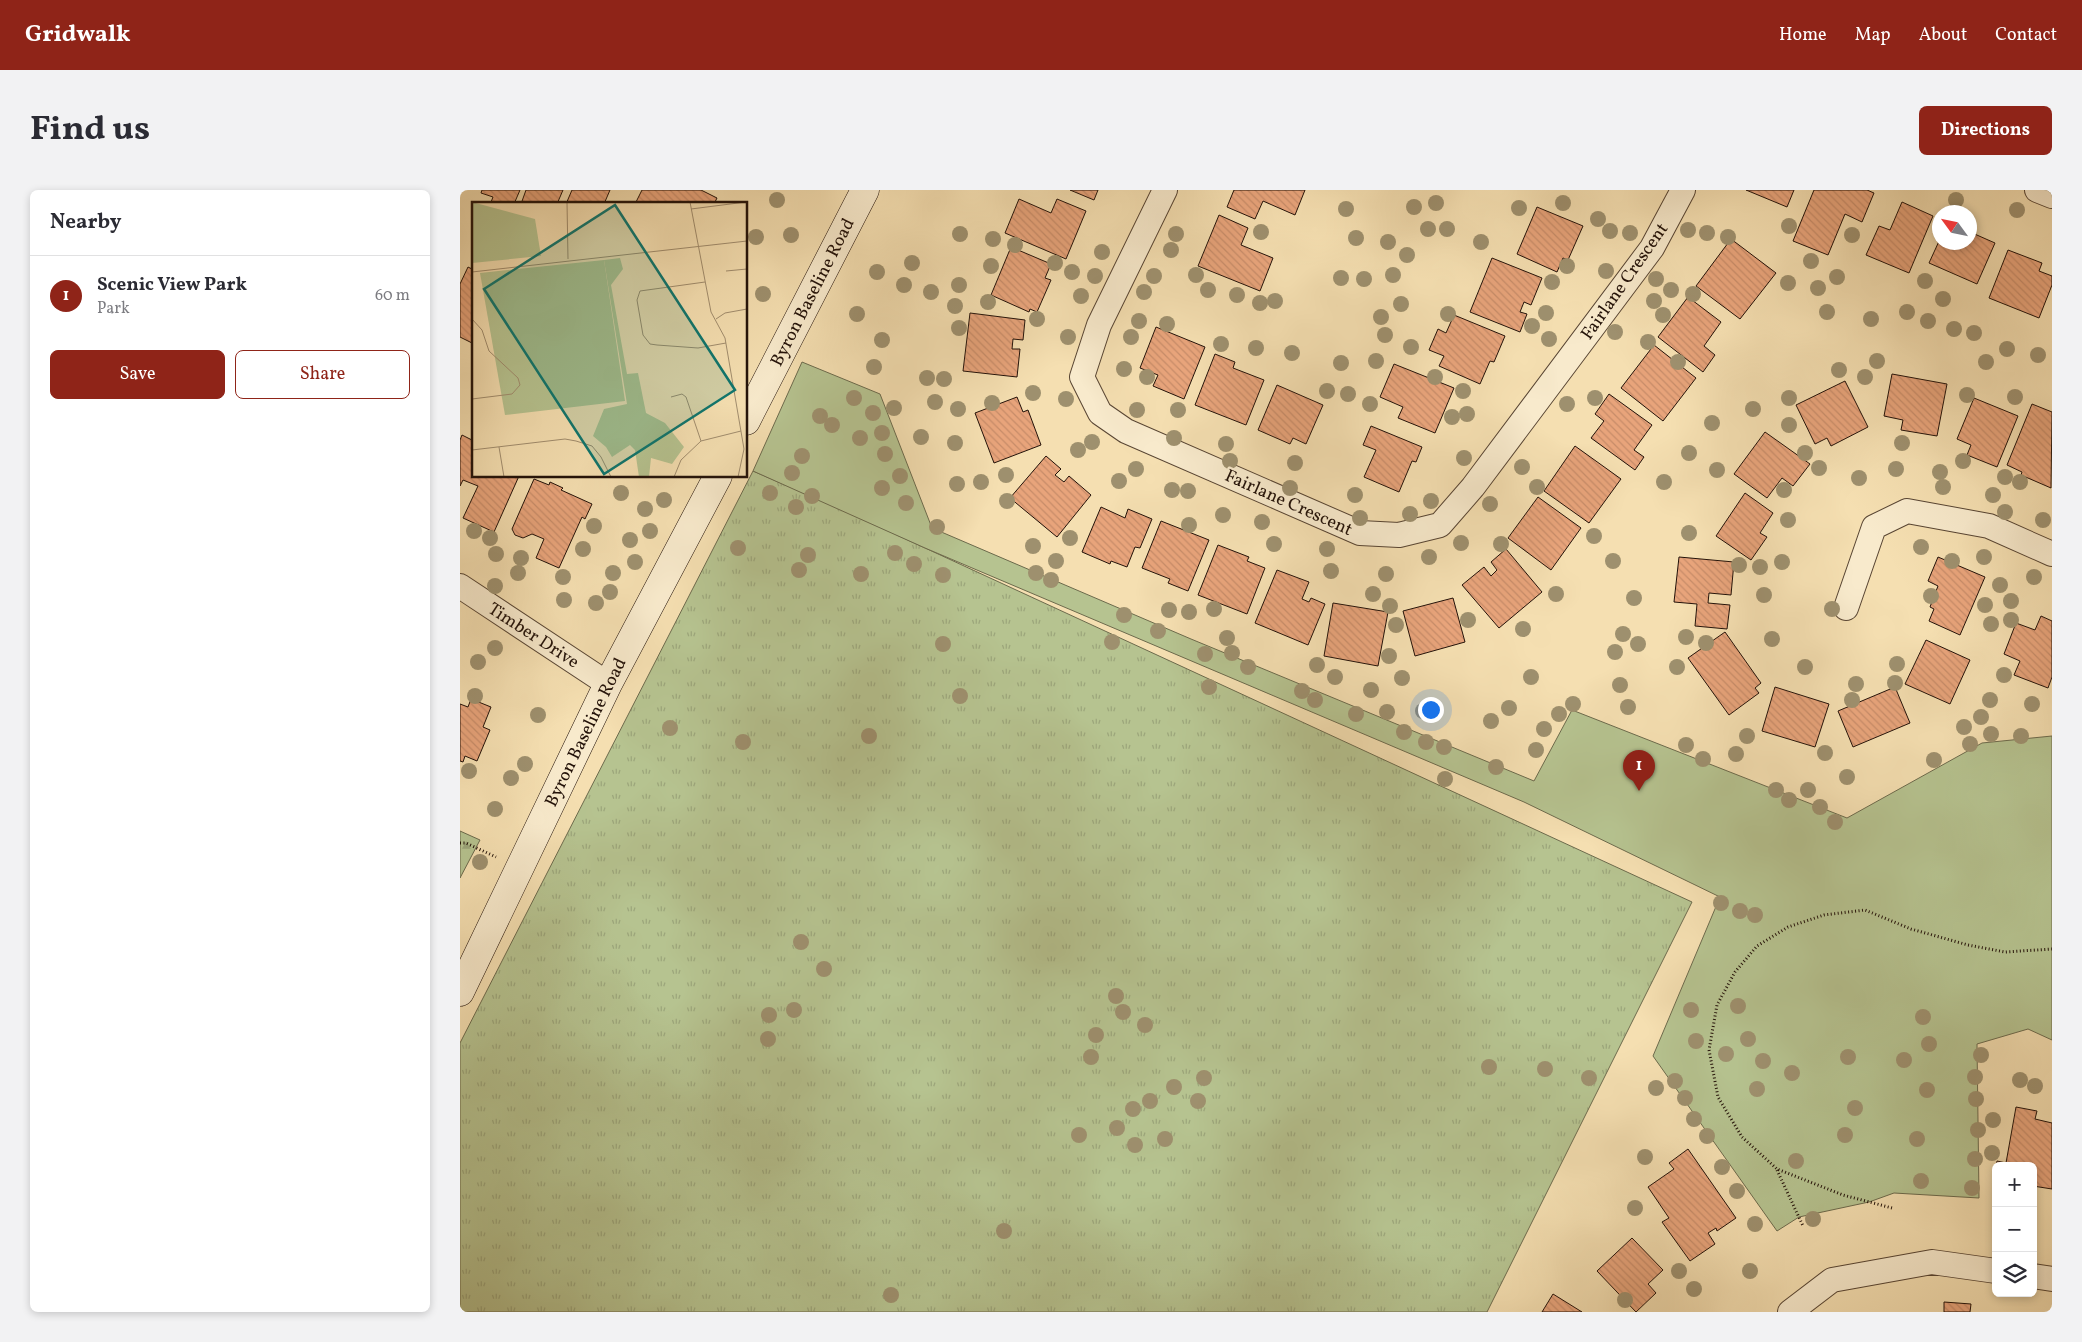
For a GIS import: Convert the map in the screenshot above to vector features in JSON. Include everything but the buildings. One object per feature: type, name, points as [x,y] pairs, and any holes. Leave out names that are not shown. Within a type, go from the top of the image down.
[{"type":"main road","name":"Byron Baseline Road","points":[[748,417],[865,190]]},
{"type":"main road","name":"Byron Baseline Road","points":[[460,992],[608,684],[717,478]]},
{"type":"street","name":"Fairlane Crescent","points":[[1165,190],[1099,325],[1082,376],[1100,413],[1126,431],[1360,533],[1400,535],[1440,525],[1473,487],[1652,248],[1683,190]]},
{"type":"street","points":[[2037,190],[2052,196]]},
{"type":"street","points":[[1846,608],[1874,527],[1907,511],[1989,526],[2052,554]]},
{"type":"street","name":"Timber Drive","points":[[460,586],[608,684]]},
{"type":"street","points":[[1790,1312],[1832,1280],[1932,1262],[1992,1270]]},
{"type":"street","points":[[2037,1277],[2052,1279]]},
{"type":"path","points":[[460,843],[466,843],[501,859]]},
{"type":"path","points":[[1892,1208],[1843,1195],[1777,1169],[1742,1137],[1718,1097],[1709,1050],[1717,1005],[1735,972],[1757,946],[1788,927],[1824,915],[1865,910],[1912,929],[1968,945],[2005,952],[2052,949]]},
{"type":"path","points":[[1777,1169],[1803,1226]]},
{"type":"green space","points":[[802,362],[880,394],[932,528],[1191,639],[1534,781],[1572,710],[1847,818],[1982,743],[2052,736],[2052,1040],[2028,1029],[1977,1044],[1979,1198],[1894,1193],[1869,1202],[1799,1217],[1777,1231],[1653,1056],[1720,897],[1524,802],[925,548],[753,471]]},
{"type":"green space","points":[[753,471],[832,505],[1692,902],[1487,1312],[460,1312],[460,1043]]},
{"type":"green space","points":[[460,831],[480,840],[460,878]]},
{"type":"place","name":"Scenic View Park","points":[[1639,791]]}]
